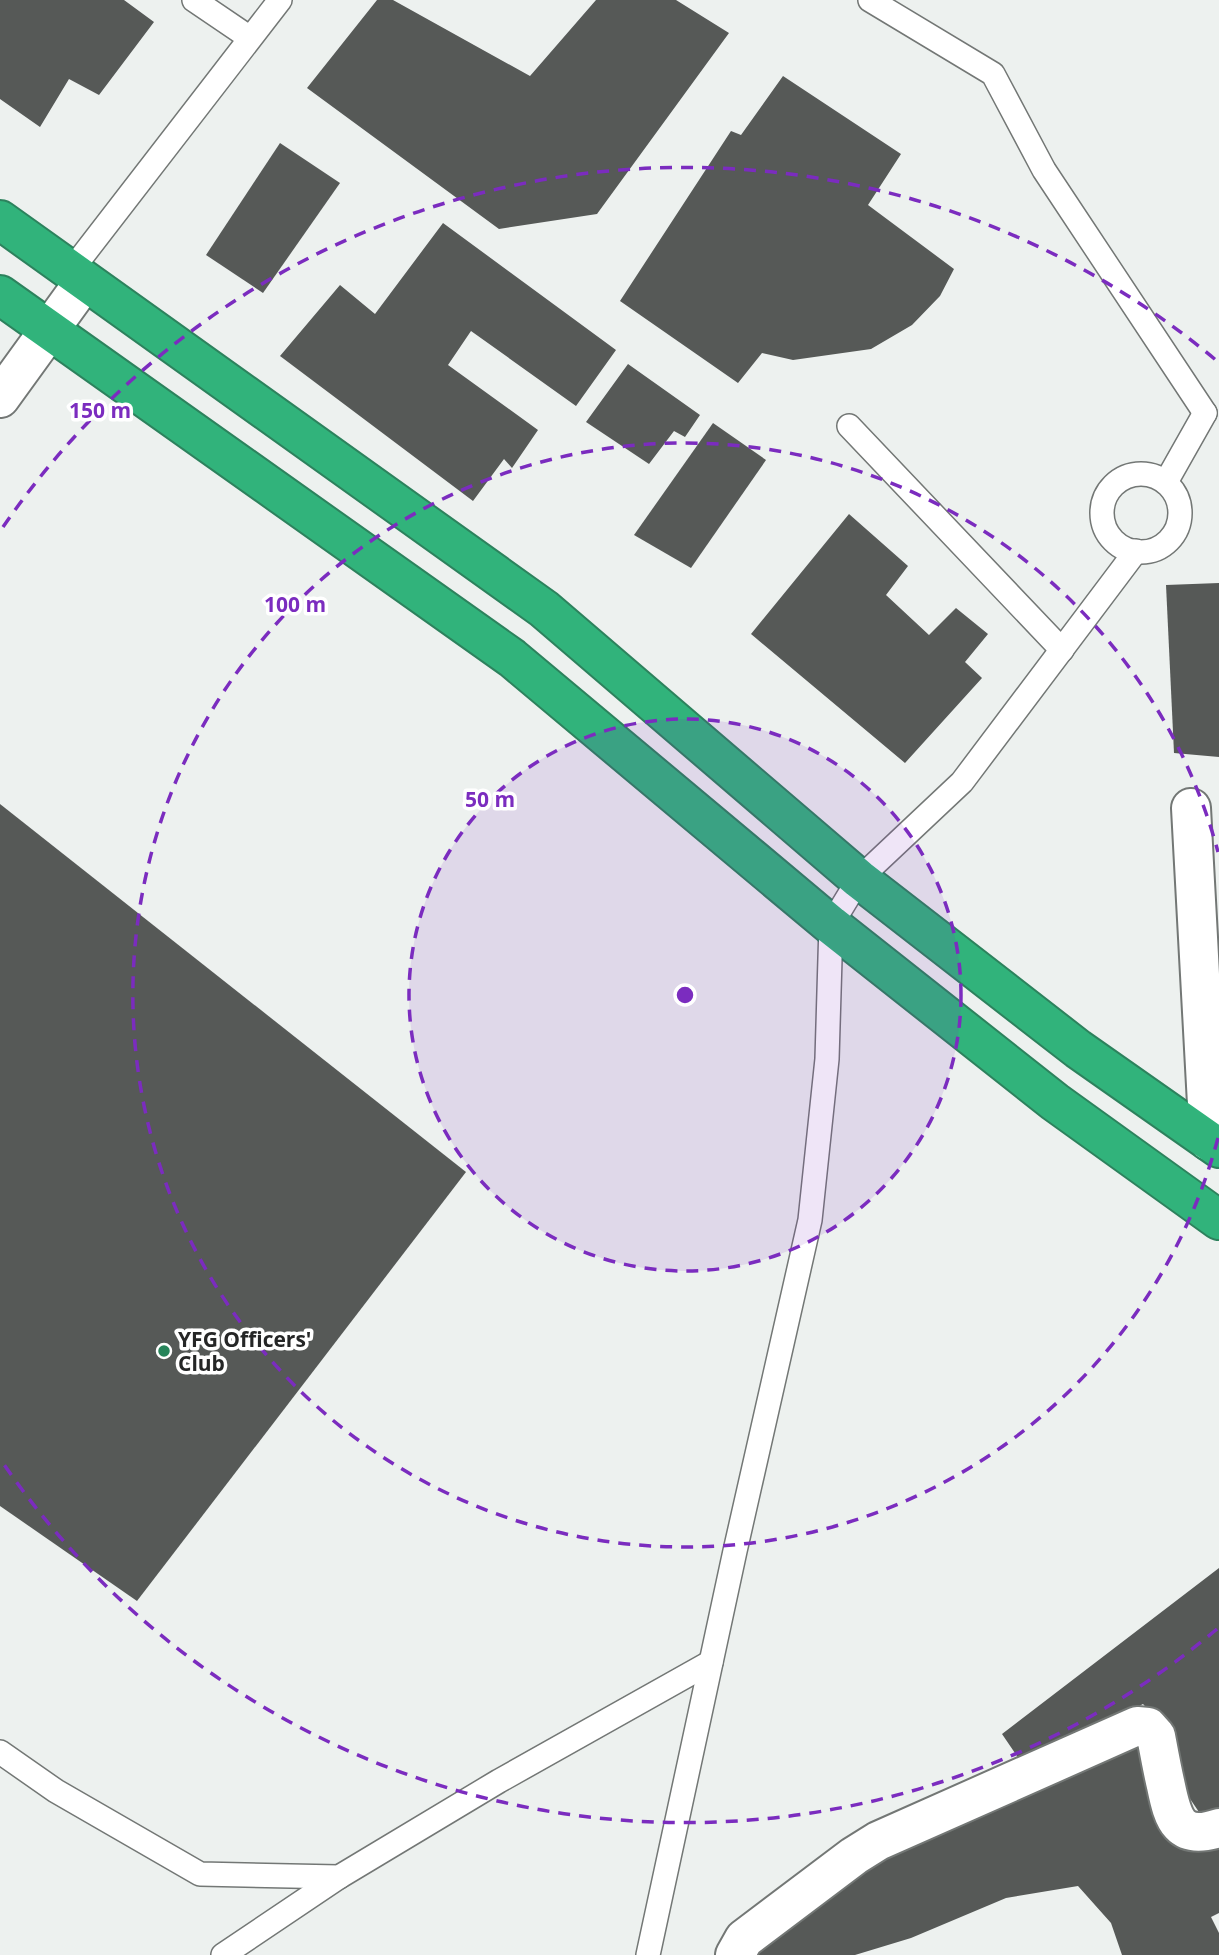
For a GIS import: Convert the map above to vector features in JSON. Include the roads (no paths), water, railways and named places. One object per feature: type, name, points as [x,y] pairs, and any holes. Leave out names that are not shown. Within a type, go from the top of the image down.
[{"type":"highway","points":[[0,220],[544,609],[859,879],[1078,1049],[1214,1145]]},
{"type":"highway","points":[[0,295],[512,659],[831,925],[1055,1102],[1219,1220]]},
{"type":"street","points":[[0,398],[49,331],[77,277]]},
{"type":"street","points":[[1191,808],[1214,1145]]},
{"type":"street","points":[[735,1955],[744,1939],[878,1841],[1137,1726],[1148,1727],[1156,1736],[1171,1812],[1178,1825],[1189,1832],[1208,1832],[1219,1828]]},
{"type":"lane","points":[[194,0],[250,38]]},
{"type":"lane","points":[[77,277],[280,0]]},
{"type":"lane","points":[[870,0],[993,74],[1044,170],[1212,412],[1166,482]]},
{"type":"lane","points":[[849,426],[1062,650]]},
{"type":"lane","points":[[1141,473],[1166,482],[1175,493],[1179,506],[1177,529],[1170,539],[1149,551],[1136,551],[1115,541],[1107,532],[1102,520],[1102,506],[1107,493],[1116,483],[1141,473]]},
{"type":"lane","points":[[648,1955],[810,1220],[827,1059],[831,925],[859,879],[962,782],[1136,551]]},
{"type":"lane","points":[[223,1955],[339,1877],[499,1781],[711,1662]]},
{"type":"lane","points":[[0,1752],[56,1791],[200,1874],[339,1877]]},
{"type":"place","name":"YFG Officers' Club","points":[[164,1351]]}]
